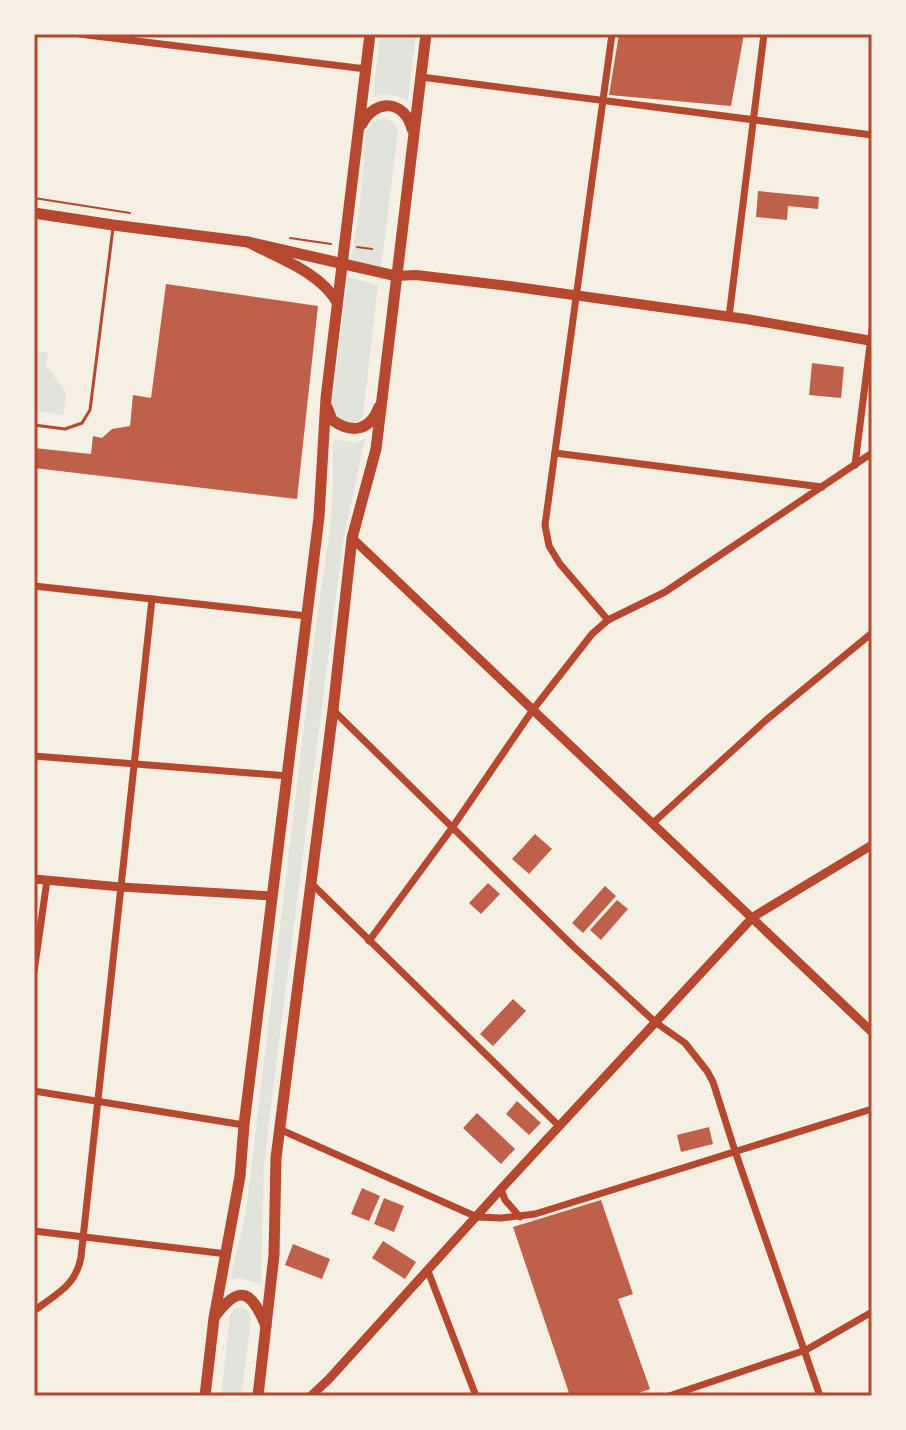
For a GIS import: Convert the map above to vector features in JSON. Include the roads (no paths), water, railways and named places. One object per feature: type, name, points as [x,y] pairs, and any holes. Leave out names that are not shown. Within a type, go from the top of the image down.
[{"type":"main road","points":[[205,1396],[214,1318],[240,1176],[319,517],[326,398],[370,34]]},
{"type":"main road","points":[[258,1396],[274,1255],[274,1192],[279,1129],[352,538],[376,449],[426,34]]},
{"type":"main road","points":[[358,133],[370,113],[381,106],[388,106],[397,108],[409,119],[413,138]]},
{"type":"main road","points":[[34,213],[248,242],[396,276],[416,275],[509,286],[871,337]]},
{"type":"main road","points":[[248,242],[315,278],[337,302]]},
{"type":"main road","points":[[326,398],[332,420],[348,429],[361,428],[377,413],[381,403]]},
{"type":"main road","points":[[214,1318],[231,1298],[241,1295],[250,1298],[257,1306],[266,1326]]},
{"type":"street","points":[[79,34],[366,69]]},
{"type":"street","points":[[160,44],[161,34]]},
{"type":"street","points":[[608,620],[560,564],[549,546],[545,525],[612,34]]},
{"type":"street","points":[[729,317],[764,34]]},
{"type":"street","points":[[421,77],[872,135]]},
{"type":"street","points":[[855,465],[871,337]]},
{"type":"street","points":[[555,453],[822,487]]},
{"type":"street","points":[[369,941],[532,711],[592,634],[608,620],[665,592],[872,453]]},
{"type":"street","points":[[352,538],[872,1032]]},
{"type":"street","points":[[34,586],[307,616]]},
{"type":"street","points":[[34,1311],[74,1278],[79,1270],[152,599]]},
{"type":"street","points":[[653,823],[765,721],[872,633]]},
{"type":"street","points":[[333,710],[574,947],[655,1022],[685,1043],[707,1071],[820,1396]]},
{"type":"street","points":[[34,756],[288,776]]},
{"type":"street","points":[[311,1396],[753,917],[872,845]]},
{"type":"street","points":[[34,879],[272,896]]},
{"type":"street","points":[[34,972],[47,880]]},
{"type":"street","points":[[311,883],[559,1126]]},
{"type":"street","points":[[34,1091],[244,1125]]},
{"type":"street","points":[[279,1129],[477,1217],[520,1217],[872,1109]]},
{"type":"street","points":[[501,1189],[505,1200],[520,1217]]},
{"type":"street","points":[[34,1231],[227,1254]]},
{"type":"street","points":[[428,1271],[476,1396]]},
{"type":"street","points":[[669,1396],[806,1350],[872,1312]]},
{"type":"lane","points":[[34,425],[65,429],[82,423],[90,410],[113,225]]}]
